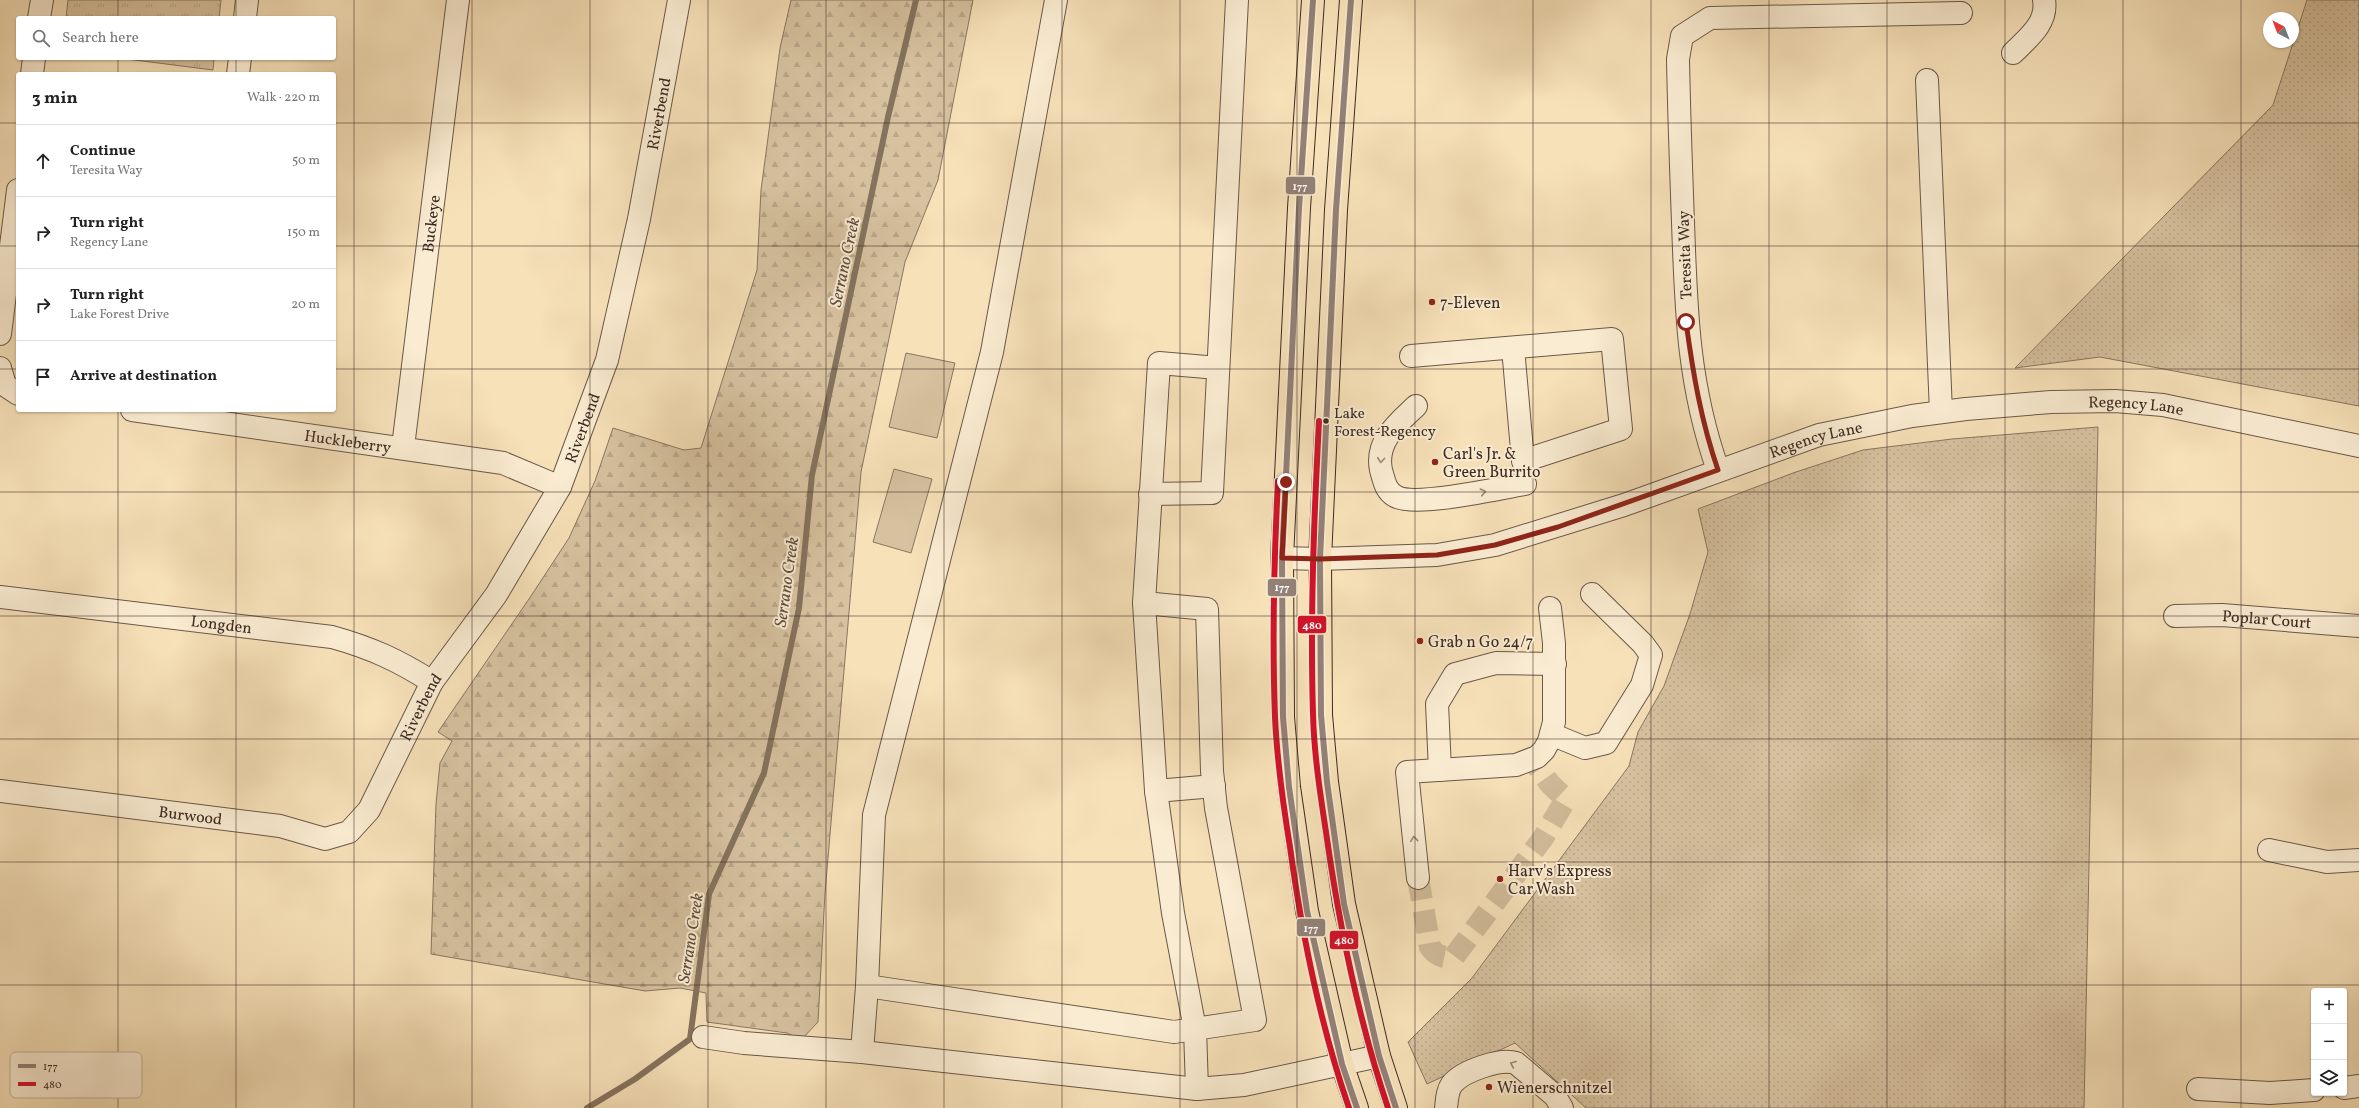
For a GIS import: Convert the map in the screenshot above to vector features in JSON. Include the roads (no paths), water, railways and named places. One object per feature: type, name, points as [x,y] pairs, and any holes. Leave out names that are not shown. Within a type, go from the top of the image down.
[{"type":"main road","points":[[1313,0],[1299,208],[1282,558],[1283,717],[1289,787],[1307,911],[1342,1064],[1357,1108]]},
{"type":"main road","points":[[1351,0],[1336,210],[1320,559],[1321,715],[1327,782],[1344,904],[1379,1056],[1396,1108]]},
{"type":"street","points":[[39,16],[42,0]]},
{"type":"street","points":[[245,16],[247,0]]},
{"type":"street","name":"Buckeye","points":[[403,448],[458,0]]},
{"type":"street","name":"Riverbend","points":[[369,810],[432,682],[496,595],[560,487],[607,360],[639,219],[679,0]]},
{"type":"street","points":[[862,1052],[867,986],[874,815],[992,352],[1056,0]]},
{"type":"street","points":[[1150,494],[1212,493],[1237,0]]},
{"type":"street","points":[[2013,53],[2042,21],[2046,8],[2044,0]]},
{"type":"street","points":[[1843,8],[1961,13]]},
{"type":"street","name":"Teresita Way","points":[[1718,470],[1706,436],[1695,389],[1686,322],[1678,59],[1682,36],[1710,18],[1843,8]]},
{"type":"street","points":[[32,72],[34,60]]},
{"type":"street","points":[[238,72],[240,60]]},
{"type":"street","points":[[1927,80],[1941,412]]},
{"type":"street","points":[[0,334],[16,206]]},
{"type":"street","points":[[1411,356],[1612,339],[1620,429],[1523,461],[1513,348]]},
{"type":"street","points":[[1197,1089],[1195,1029],[1173,913],[1156,791],[1144,603],[1159,363],[1218,368]]},
{"type":"street","name":"Regency Lane","points":[[1282,558],[1320,559],[1437,555],[1495,545],[1558,527],[1819,435],[1912,416],[1941,412],[2051,402],[2115,401],[2156,404],[2359,446]]},
{"type":"street","points":[[1416,406],[1387,435],[1382,448],[1381,466],[1385,485],[1394,495],[1404,500],[1428,498],[1477,493],[1525,484]]},
{"type":"street","name":"Huckleberry","points":[[158,412],[198,415],[503,463],[560,487]]},
{"type":"street","points":[[1551,734],[1585,748],[1606,744],[1642,685],[1650,655],[1643,644],[1592,594]]},
{"type":"street","name":"Longden","points":[[0,597],[332,637],[369,648],[401,662],[432,682]]},
{"type":"street","points":[[867,986],[1174,1032],[1255,1020],[1214,786],[1207,608],[1144,603]]},
{"type":"street","points":[[1418,878],[1407,772],[1516,765],[1527,762],[1544,750],[1551,734],[1554,722],[1555,664],[1550,608]]},
{"type":"street","name":"Poplar Court","points":[[2175,616],[2222,615],[2359,626]]},
{"type":"street","points":[[1440,770],[1437,704],[1455,674],[1496,663],[1555,664]]},
{"type":"street","points":[[1156,791],[1214,786]]},
{"type":"street","name":"Burwood","points":[[0,791],[280,826],[325,839],[349,832],[369,810]]},
{"type":"street","points":[[2269,850],[2327,862],[2359,860]]},
{"type":"street","points":[[703,1037],[809,1050],[862,1052],[1197,1089],[1244,1085],[1379,1056]]},
{"type":"street","points":[[1446,1108],[1447,1097],[1451,1085],[1460,1077],[1499,1062],[1509,1061],[1516,1063],[1555,1096],[1562,1108]]},
{"type":"street","points":[[2347,1088],[2359,1086]]},
{"type":"street","points":[[2198,1089],[2270,1093],[2311,1090]]},
{"type":"waterway","name":"Serrano Creek","points":[[587,1108],[635,1079],[690,1039],[709,894],[764,773],[799,608],[812,475],[888,117],[916,0]]},
{"type":"tunnel","points":[[1418,878],[1430,947],[1440,956],[1453,958],[1543,838],[1563,804],[1563,796],[1550,784],[1532,759]]},
{"type":"place","name":"7-Eleven","points":[[1432,302]]},
{"type":"place","name":"Lake Forest-Regency","points":[[1326,421]]},
{"type":"place","name":"Carl's Jr. & Green Burrito","points":[[1435,462]]},
{"type":"place","name":"Grab n Go 24/7","points":[[1420,641]]},
{"type":"place","name":"Harv's Express Car Wash","points":[[1500,879]]},
{"type":"place","name":"Wienerschnitzel","points":[[1489,1087]]}]
